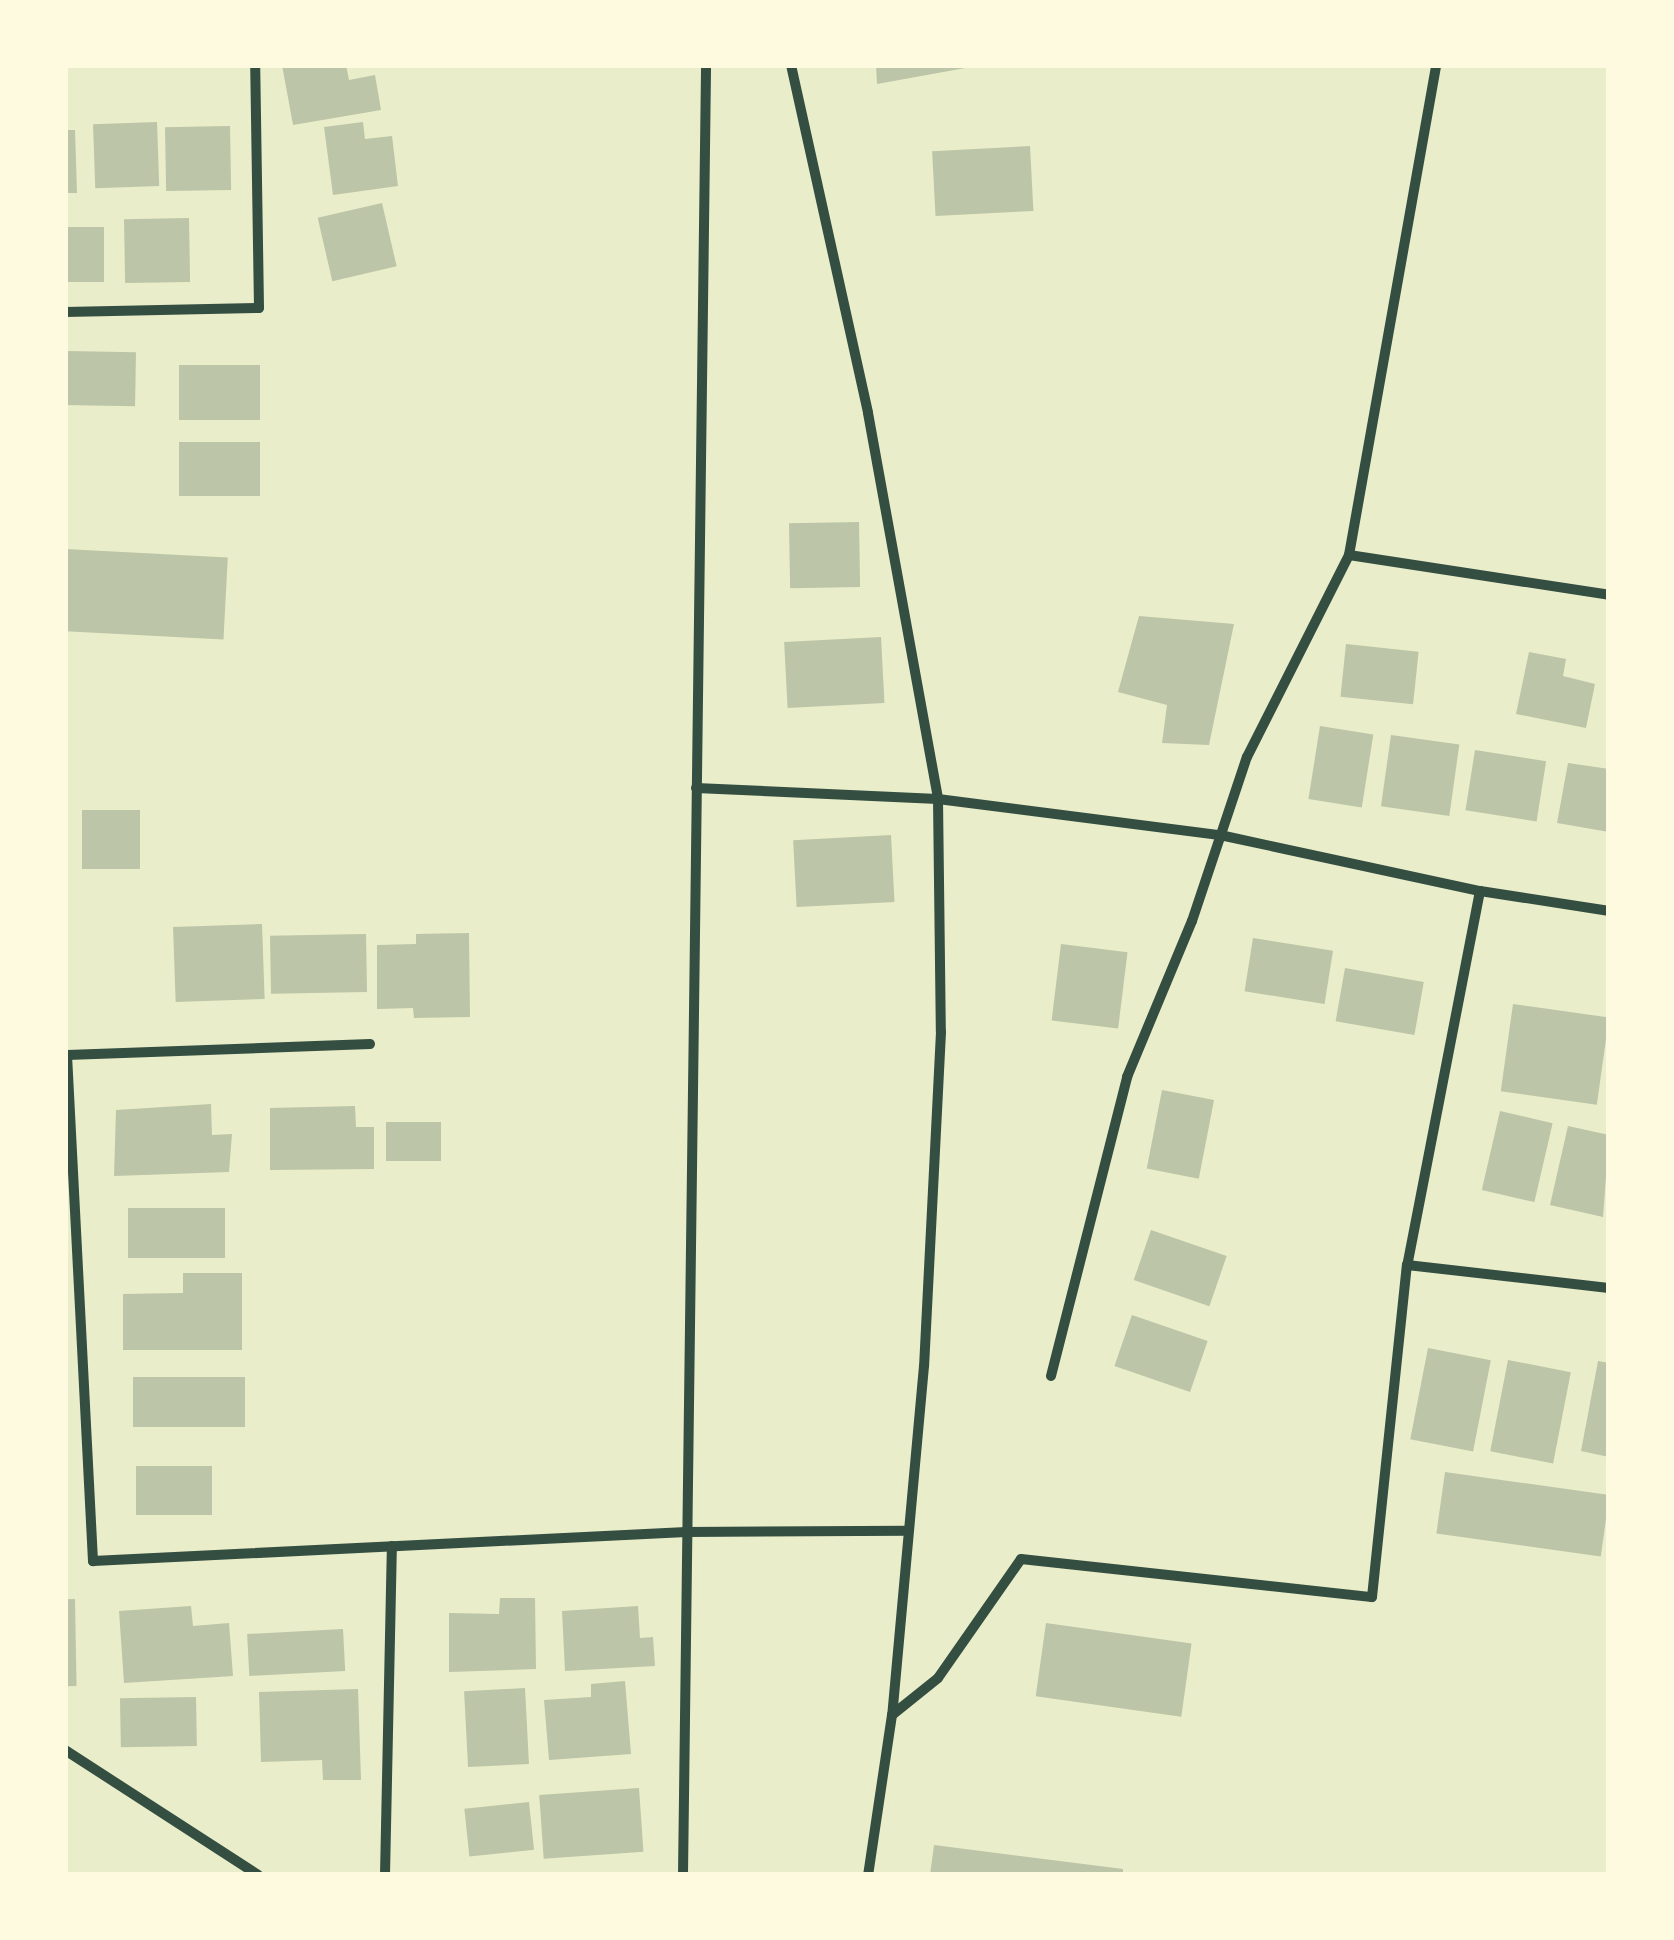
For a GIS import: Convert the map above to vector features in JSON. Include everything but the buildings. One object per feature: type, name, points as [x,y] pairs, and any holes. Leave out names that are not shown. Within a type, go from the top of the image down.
[{"type":"street","points":[[65,312],[260,308],[255,65]]},
{"type":"street","points":[[684,1875],[706,65]]},
{"type":"street","points":[[791,65],[868,413],[938,799],[940,1032],[924,1366],[892,1715],[868,1875]]},
{"type":"street","points":[[1051,1376],[1127,1078],[1247,756],[1349,555],[1436,65]]},
{"type":"street","points":[[1349,555],[1609,595]]},
{"type":"street","points":[[696,788],[938,799],[1220,835],[1480,891],[1609,911]]},
{"type":"street","points":[[892,1715],[938,1678],[1021,1559],[1372,1596],[1407,1264],[1480,891]]},
{"type":"street","points":[[370,1044],[67,1055],[92,1561],[686,1532],[908,1531]]},
{"type":"street","points":[[1407,1264],[1609,1288]]},
{"type":"street","points":[[385,1875],[392,1546]]},
{"type":"street","points":[[65,1750],[258,1875]]}]
